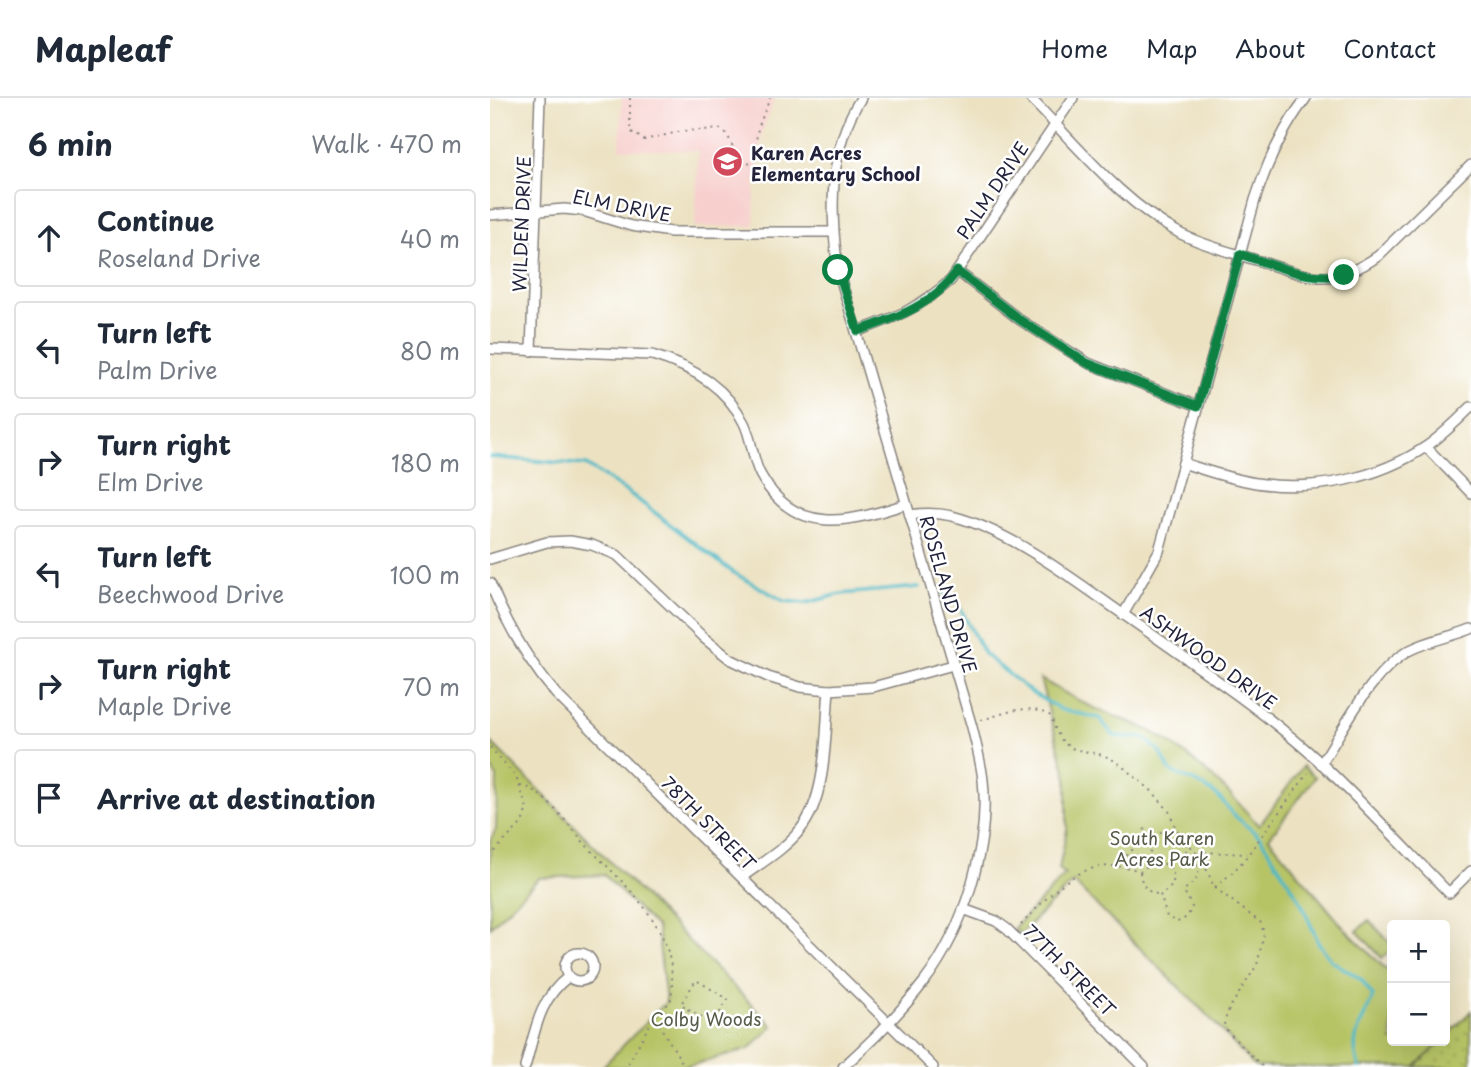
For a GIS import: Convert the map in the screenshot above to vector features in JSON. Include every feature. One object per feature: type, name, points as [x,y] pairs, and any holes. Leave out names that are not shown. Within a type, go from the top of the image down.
[{"type":"street","name":"WILDEN DRIVE","points":[[531,351],[540,98]]},
{"type":"street","name":"ROSELAND DRIVE","points":[[843,1067],[924,982],[941,957],[964,909],[978,856],[984,796],[976,744],[858,331],[838,270],[833,232],[832,191],[843,139],[861,98]]},
{"type":"street","points":[[1030,98],[1142,209],[1184,235],[1207,245],[1308,277],[1329,278],[1344,275],[1378,256],[1471,165]]},
{"type":"street","name":"PALM DRIVE","points":[[858,331],[901,316],[928,301],[951,280],[1073,98]]},
{"type":"street","points":[[1123,615],[1159,551],[1266,167],[1281,136],[1306,98]]},
{"type":"street","name":"ELM DRIVE","points":[[490,215],[564,209],[583,211],[631,226],[671,232],[833,232]]},
{"type":"street","points":[[957,271],[1028,326],[1087,363],[1198,406]]},
{"type":"street","points":[[490,349],[652,355],[677,362],[699,374],[719,390],[744,423],[759,472],[782,504],[807,517],[826,521],[849,520],[906,504]]},
{"type":"street","points":[[1183,463],[1254,483],[1282,486],[1323,484],[1373,472],[1426,447],[1471,407]]},
{"type":"street","points":[[1426,447],[1471,493]]},
{"type":"street","name":"ASHWOOD DRIVE","points":[[910,515],[925,513],[951,516],[994,533],[1031,553],[1252,706],[1321,764],[1449,893],[1471,871]]},
{"type":"street","points":[[490,559],[547,542],[570,541],[592,545],[617,555],[704,638],[730,659],[745,668],[800,687],[829,690],[873,687],[953,665]]},
{"type":"street","name":"78TH STREET","points":[[490,583],[517,642],[556,694],[933,1067]]},
{"type":"street","points":[[1321,764],[1372,685],[1389,666],[1419,646],[1471,629]]},
{"type":"street","points":[[742,877],[785,845],[800,831],[810,815],[820,779],[829,690]]},
{"type":"street","name":"77TH STREET","points":[[964,909],[996,921],[1007,929],[1144,1067]]},
{"type":"street","points":[[525,1067],[544,1003],[568,977]]},
{"type":"path","points":[[630,98],[630,131],[639,139],[683,131],[722,129],[731,141],[739,160],[747,165],[753,160],[758,128],[770,98]]},
{"type":"path","points":[[979,721],[1027,708],[1051,716],[1056,736],[1071,749],[1112,759],[1153,792],[1169,811],[1176,830],[1198,854],[1214,887],[1257,918],[1264,929],[1257,965],[1229,1009],[1224,1023],[1233,1037],[1263,1067]]},
{"type":"path","points":[[490,747],[509,768],[520,786],[527,808],[526,816],[514,832],[490,856]]},
{"type":"path","points":[[1214,887],[1232,873],[1249,853],[1308,772]]},
{"type":"path","points":[[520,786],[527,786],[539,795],[629,888],[653,920],[667,949],[671,998],[654,1017],[626,1067]]},
{"type":"path","points":[[1142,826],[1150,833]]},
{"type":"path","points":[[1116,867],[1150,833],[1176,830]]},
{"type":"path","points":[[1150,833],[1149,850],[1153,861]]},
{"type":"path","points":[[1170,867],[1186,850],[1187,844]]},
{"type":"path","points":[[1160,894],[1165,913],[1170,920],[1182,920],[1190,912],[1190,902],[1184,891],[1186,886],[1196,880],[1198,869],[1197,863],[1186,850]]},
{"type":"path","points":[[1198,854],[1249,853]]},
{"type":"path","points":[[1021,925],[1073,875],[1092,868],[1116,867],[1140,871],[1153,861],[1160,861],[1173,872],[1173,883],[1167,892],[1151,892],[1144,887],[1140,871]]},
{"type":"path","points":[[696,980],[728,999],[713,1024],[688,1009],[681,1004],[696,980]]},
{"type":"path","points":[[662,1009],[678,1016],[682,1016],[688,1009]]},
{"type":"path","points":[[654,1017],[685,1067]]},
{"type":"shaded area","name":"Karen Acres Elementary School","points":[[622,98],[775,98],[762,132],[755,189],[754,226],[695,227],[698,151],[620,149]]},
{"type":"green space","name":"South Karen Acres Park","points":[[1040,679],[1085,704],[1148,730],[1171,743],[1211,776],[1259,826],[1303,766],[1315,777],[1269,838],[1344,928],[1387,970],[1387,1046],[1437,1046],[1415,1067],[1255,1067],[1208,1016],[1073,882],[1020,934],[1014,928],[1065,875],[1059,869],[1067,829],[1067,778]]},
{"type":"green space","name":"Colby Woods","points":[[490,741],[773,1026],[749,1049],[684,1067],[602,1067],[666,1002],[657,928],[604,875],[539,878],[490,927],[490,841],[496,829],[497,777],[490,767]]},
{"type":"green space","points":[[1369,920],[1387,940],[1387,954],[1382,958],[1357,931]]},
{"type":"green space","points":[[1471,1011],[1471,1067],[1415,1067],[1437,1046],[1450,1046],[1450,1033]]},
{"type":"waterway","points":[[490,457],[586,465],[633,496],[734,573],[784,601],[806,603],[841,594],[919,587]]},
{"type":"waterway","points":[[943,593],[952,597],[960,608],[984,654],[1032,693],[1062,710],[1099,718],[1114,736],[1145,738],[1161,753],[1170,771],[1200,784],[1218,796],[1235,816],[1260,837],[1300,900],[1319,944],[1332,961],[1361,979],[1373,996],[1356,1038],[1359,1067]]},
{"type":"place","name":"Karen Acres Elementary School","points":[[728,162]]},
{"type":"route","points":[[838,270],[858,331],[901,316],[928,301],[957,271],[1044,337],[1087,363],[1198,406],[1240,254],[1308,277],[1329,278],[1344,275]]}]
